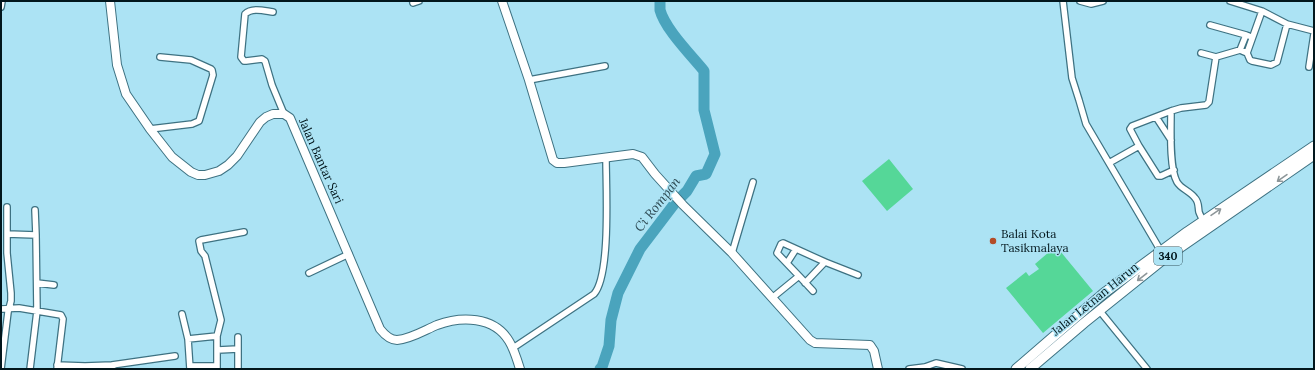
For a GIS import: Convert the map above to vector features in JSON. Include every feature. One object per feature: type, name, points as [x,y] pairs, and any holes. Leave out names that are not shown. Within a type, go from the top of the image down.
[{"type":"main road","points":[[1163,255],[1203,221],[1314,146]]},
{"type":"main road","name":"Jalan Letnan Harun","points":[[1030,369],[1049,346],[1104,293],[1314,155]]},
{"type":"main road","name":"Jalan Letnan Harun","points":[[1016,369],[1099,310],[1163,255]]},
{"type":"street","points":[[1,7],[2,1]]},
{"type":"street","name":"Jalan Bantar Sari","points":[[110,1],[117,65],[126,94],[150,129],[172,157],[191,172],[205,175],[219,171],[237,156],[260,122],[273,114],[284,114],[290,118],[380,329],[385,335],[396,340],[454,320],[472,319],[488,323],[499,330],[508,339],[513,348],[520,369]]},
{"type":"street","points":[[502,1],[529,80],[553,160],[557,163],[564,163],[633,154],[642,157],[683,205],[732,252],[804,334],[813,342],[823,344],[871,346],[878,369]]},
{"type":"street","points":[[1063,1],[1070,66],[1074,87],[1086,124],[1163,255]]},
{"type":"street","points":[[1080,1],[1091,4],[1103,1]]},
{"type":"street","points":[[1230,1],[1262,11],[1287,24],[1314,31]]},
{"type":"street","points":[[273,12],[254,10],[247,11],[245,14],[241,57],[246,62],[262,59],[265,61],[272,85],[284,114]]},
{"type":"street","points":[[1262,11],[1247,53],[1250,60],[1271,65],[1276,62],[1287,24]]},
{"type":"street","points":[[1210,26],[1253,36]]},
{"type":"street","points":[[1309,67],[1314,34]]},
{"type":"street","points":[[1240,50],[1246,35]]},
{"type":"street","points":[[1201,53],[1216,57],[1240,50],[1247,53]]},
{"type":"street","points":[[150,129],[192,124],[199,121],[213,75],[211,69],[191,60],[160,56]]},
{"type":"street","points":[[1174,170],[1158,176],[1139,146],[1130,128],[1181,108],[1206,105],[1209,102],[1216,57]]},
{"type":"street","points":[[529,80],[605,66]]},
{"type":"street","points":[[1171,112],[1171,140],[1174,170],[1177,182],[1196,199],[1198,202],[1199,213],[1203,221]]},
{"type":"street","points":[[1156,117],[1171,140]]},
{"type":"street","points":[[1109,164],[1139,146]]},
{"type":"street","points":[[513,348],[594,294],[597,290],[602,273],[606,243],[606,158]]},
{"type":"street","points":[[732,252],[753,182]]},
{"type":"street","points":[[2,369],[11,301],[7,258],[7,207]]},
{"type":"street","points":[[30,369],[37,311],[35,210]]},
{"type":"street","points":[[182,314],[188,339],[190,368],[217,368],[218,336],[221,320],[199,240],[244,232]]},
{"type":"street","points":[[7,234],[36,235]]},
{"type":"street","points":[[813,291],[777,253],[781,244],[783,243],[858,275]]},
{"type":"street","points":[[786,263],[796,249]]},
{"type":"street","points":[[308,273],[349,254]]},
{"type":"street","points":[[805,283],[825,262]]},
{"type":"street","points":[[772,298],[799,276]]},
{"type":"street","points":[[37,283],[54,285]]},
{"type":"street","points":[[1,309],[19,308],[61,314],[63,319],[57,367],[112,367],[175,356]]},
{"type":"street","points":[[1099,310],[1147,369]]},
{"type":"street","points":[[188,339],[218,336]]},
{"type":"street","points":[[238,337],[238,369]]},
{"type":"street","points":[[218,350],[238,349]]},
{"type":"street","points":[[909,369],[924,367],[936,363],[962,369]]},
{"type":"green space","points":[[889,159],[913,189],[887,211],[862,181]]},
{"type":"green space","points":[[1056,246],[1093,291],[1043,333],[1006,288],[1026,272],[1029,276],[1039,269],[1035,264]]},
{"type":"waterway","name":"Ci Rompan","points":[[600,369],[609,346],[611,320],[618,293],[640,249],[675,203],[687,191],[696,176],[706,174],[715,154],[704,110],[704,71],[679,42],[667,25],[660,10],[660,1]]},
{"type":"place","name":"Balai Kota Tasikmalaya","points":[[993,241]]}]
